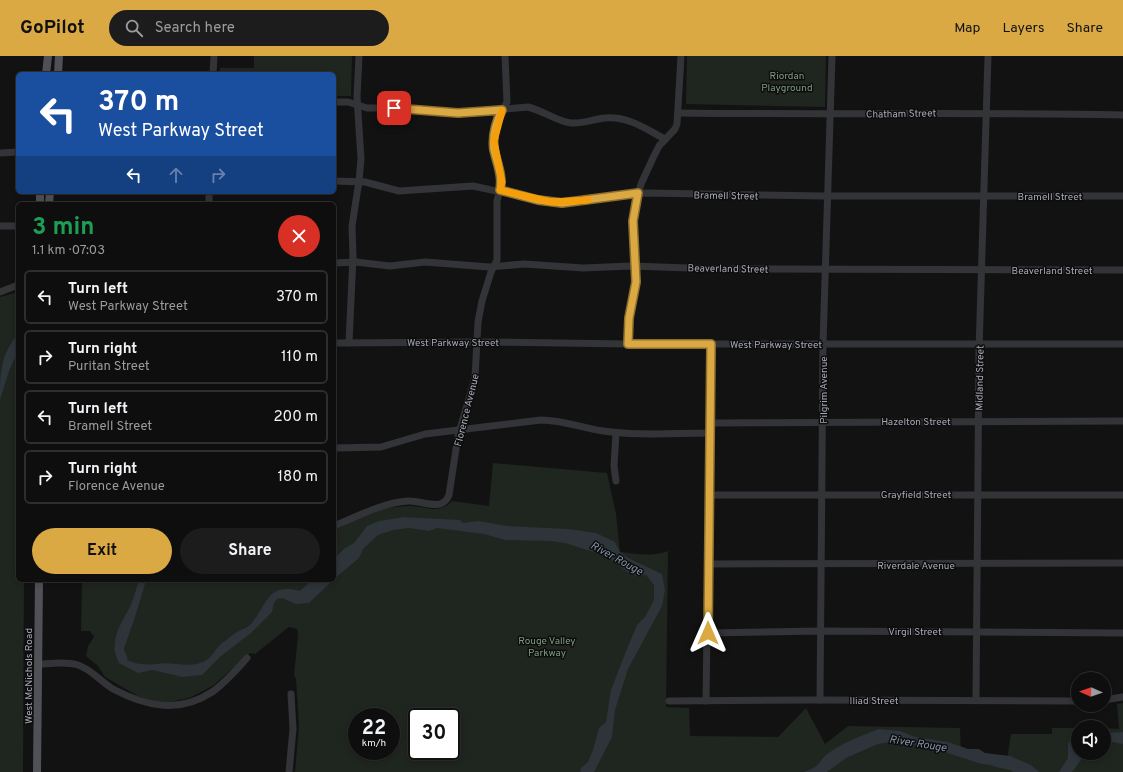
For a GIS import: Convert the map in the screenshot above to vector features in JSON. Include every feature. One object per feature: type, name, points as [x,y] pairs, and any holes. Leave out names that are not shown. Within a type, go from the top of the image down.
[{"type":"main road","points":[[46,72],[48,56]]},
{"type":"main road","points":[[58,72],[59,56]]},
{"type":"main road","name":"West McNichols Road","points":[[37,772],[39,582]]},
{"type":"street","points":[[213,72],[214,56]]},
{"type":"street","points":[[349,343],[353,262],[352,226],[360,181],[361,159],[357,83],[360,56]]},
{"type":"street","name":"Florence Avenue","points":[[336,525],[368,510],[395,503],[408,501],[434,505],[442,504],[450,495],[459,431],[476,378],[482,301],[497,260],[498,201],[502,182],[494,141],[495,131],[507,96],[505,56]]},
{"type":"street","points":[[628,344],[629,318],[636,282],[633,221],[638,193],[653,158],[665,139],[675,129],[679,113],[681,56]]},
{"type":"street","name":"Pilgrim Avenue","points":[[820,700],[825,269],[832,56]]},
{"type":"street","name":"Midland Street","points":[[976,700],[978,421],[988,56]]},
{"type":"street","points":[[336,102],[358,105],[367,108],[403,108],[458,113],[528,107],[539,110],[560,120],[575,123],[604,118],[633,122],[665,139]]},
{"type":"street","name":"Chatham Street","points":[[679,113],[830,114],[986,112],[1123,115]]},
{"type":"street","points":[[0,153],[16,152]]},
{"type":"street","name":"Bramell Street","points":[[336,181],[360,181],[399,191],[473,186],[500,190],[538,200],[562,203],[638,193],[1123,196]]},
{"type":"street","points":[[0,226],[16,226]]},
{"type":"street","name":"Beaverland Street","points":[[336,263],[353,262],[383,266],[425,262],[468,267],[494,267],[524,264],[584,268],[636,266],[825,269],[1123,270]]},
{"type":"street","points":[[0,292],[16,286]]},
{"type":"street","name":"West Parkway Street","points":[[336,343],[1123,344]]},
{"type":"street","points":[[706,701],[711,344]]},
{"type":"street","points":[[336,448],[381,446],[425,434],[541,420],[559,421],[591,429],[616,433],[710,433]]},
{"type":"street","name":"Hazelton Street","points":[[710,423],[1123,421]]},
{"type":"street","points":[[616,433],[614,466],[616,481]]},
{"type":"street","name":"Grayfield Street","points":[[709,495],[1123,495]]},
{"type":"street","name":"Riverdale Avenue","points":[[708,564],[977,565],[1123,563]]},
{"type":"street","name":"Virgil Street","points":[[708,633],[820,631],[1123,633]]},
{"type":"street","points":[[38,664],[65,663],[79,665],[120,692],[146,703],[162,706],[179,704],[204,696],[218,687],[247,658]]},
{"type":"street","points":[[289,772],[293,729],[291,694]]},
{"type":"street","points":[[1111,699],[1123,698]]},
{"type":"street","name":"Iliad Street","points":[[669,702],[820,700],[1071,701]]},
{"type":"green space","points":[[254,56],[352,56],[351,96],[336,96],[336,72],[220,72],[220,68],[254,68]]},
{"type":"green space","name":"Riordan Playground","points":[[687,56],[826,56],[825,107],[686,104]]},
{"type":"green space","points":[[16,293],[16,582],[24,582],[23,772],[0,772],[0,297]]},
{"type":"green space","name":"Rouge Valley Parkway","points":[[493,463],[607,473],[616,514],[620,552],[656,554],[668,551],[666,707],[689,708],[690,736],[778,737],[806,708],[825,744],[848,726],[960,728],[961,757],[981,764],[1006,766],[1011,734],[1052,734],[1052,728],[1071,728],[1071,760],[1111,760],[1111,728],[1119,729],[1117,704],[1123,703],[1123,772],[295,772],[299,725],[296,679],[294,675],[298,635],[297,629],[289,627],[255,654],[250,653],[214,685],[189,698],[160,704],[138,696],[105,677],[98,666],[86,656],[88,646],[94,637],[90,631],[81,631],[82,582],[336,582],[336,529],[380,510],[408,506],[436,509],[447,505],[452,501],[489,506]]},
{"type":"water","points":[[16,337],[16,355],[9,371],[0,400],[2,365],[4,357]]},
{"type":"water","points":[[404,517],[460,520],[463,523],[478,521],[507,526],[568,529],[596,533],[615,542],[620,552],[628,558],[662,574],[665,590],[662,606],[628,669],[615,710],[612,737],[594,772],[580,772],[581,768],[588,762],[599,728],[606,722],[611,690],[637,625],[645,617],[654,600],[654,585],[646,575],[636,576],[629,573],[606,556],[565,543],[550,541],[505,540],[484,534],[437,528],[429,531],[409,528],[393,530],[378,535],[363,549],[359,558],[336,577],[336,557],[345,548],[354,543],[367,526],[379,521]]},
{"type":"water","points":[[138,582],[145,582],[132,626],[118,638],[118,646],[123,657],[137,663],[169,663],[187,665],[205,661],[222,643],[250,625],[269,597],[274,593],[280,590],[289,589],[300,591],[310,582],[331,582],[309,603],[296,604],[282,598],[277,599],[274,603],[272,612],[251,633],[221,656],[202,675],[182,677],[153,670],[138,673],[119,663],[116,655],[115,641],[119,627],[131,604]]},
{"type":"water","points":[[879,729],[900,731],[915,737],[948,742],[968,749],[979,749],[985,753],[1010,756],[1031,765],[1039,772],[1026,772],[1012,764],[997,766],[981,764],[939,750],[896,741],[878,744],[846,758],[827,772],[804,772],[817,765],[835,748]]},
{"type":"water","points":[[1123,732],[1123,744],[1111,742],[1111,733]]},
{"type":"water","points":[[1071,740],[1071,760],[1081,760],[1072,772],[1059,772],[1068,758],[1068,743]]},
{"type":"waterway","name":"River Rouge","points":[[123,659],[119,649],[129,620]]},
{"type":"waterway","name":"River Rouge","points":[[995,762],[1012,766],[1023,772]]},
{"type":"slow traffic","points":[[502,111],[495,131],[494,141],[494,150],[502,182],[500,190],[522,197],[551,202],[562,203],[588,200]]},
{"type":"route","points":[[394,108],[458,113],[476,113],[502,110],[495,131],[494,141],[494,150],[502,182],[500,190],[522,197],[562,203],[638,193],[633,221],[636,282],[629,318],[628,344],[711,344],[708,633]]}]
